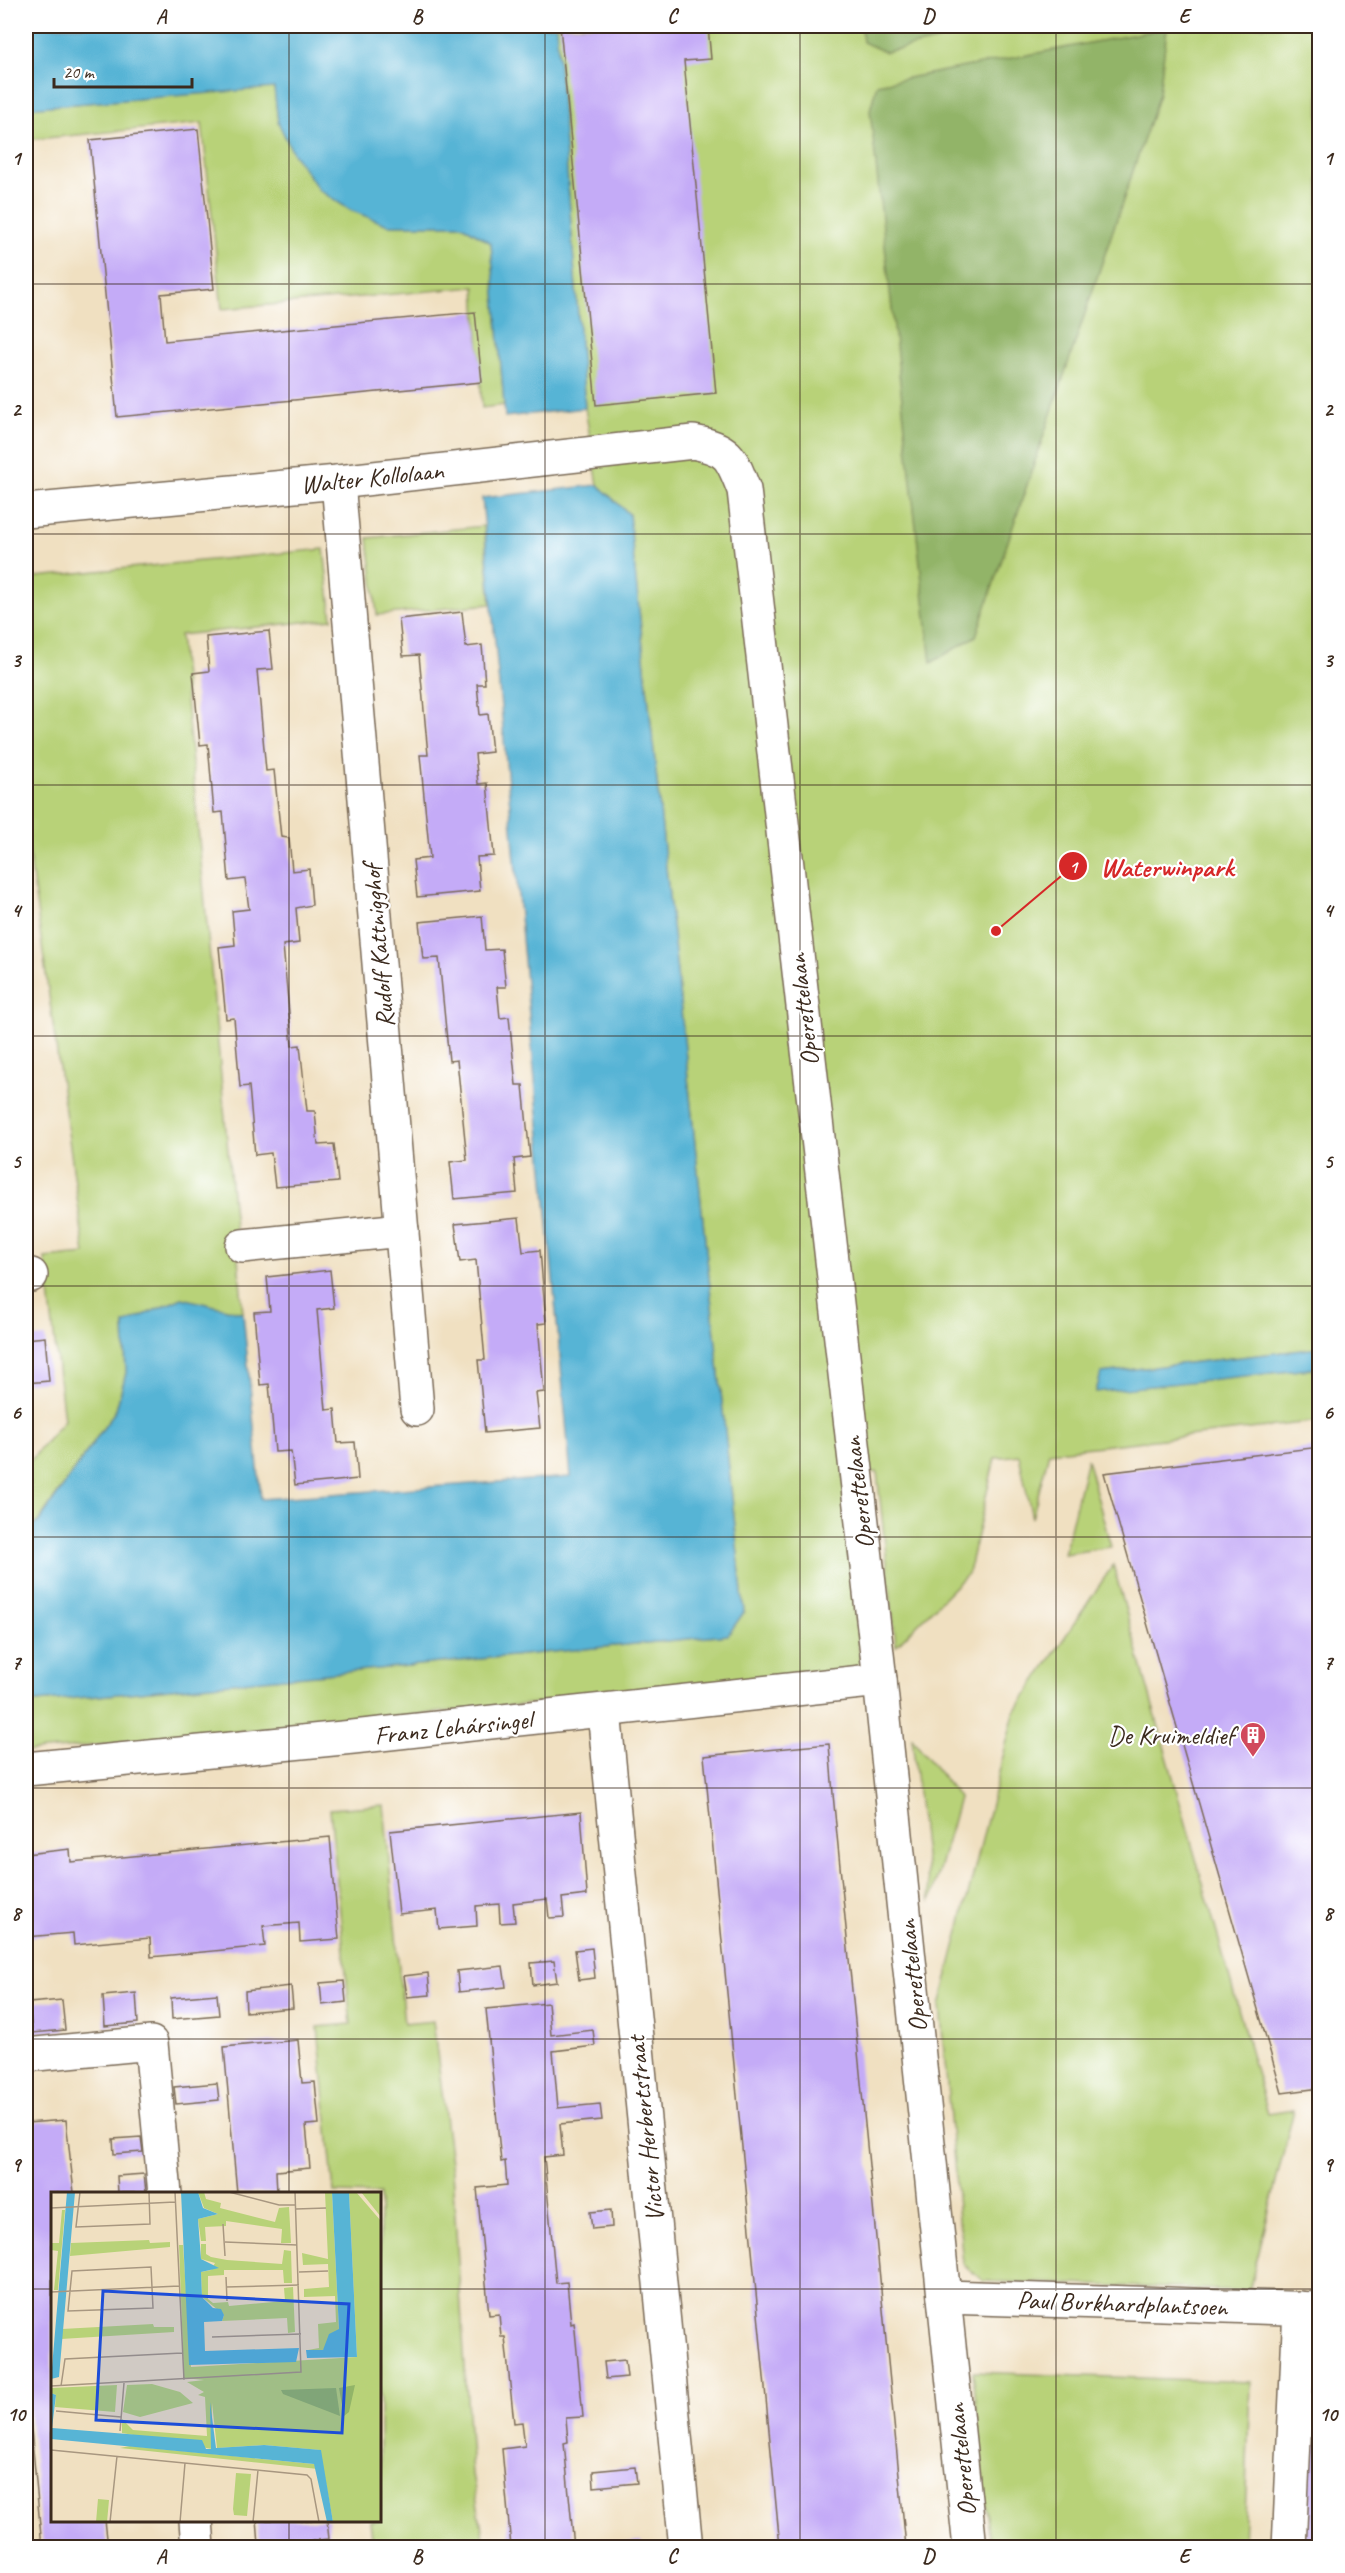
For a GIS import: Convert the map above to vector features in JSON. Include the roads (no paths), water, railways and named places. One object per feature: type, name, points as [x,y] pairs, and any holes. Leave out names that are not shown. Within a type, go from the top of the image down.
[{"type":"street","name":"Walter Kollolaan","points":[[26,511],[338,482],[693,442],[718,447]]},
{"type":"street","name":"Operettelaan","points":[[718,447],[734,464],[744,490],[880,1680],[970,2547]]},
{"type":"street","name":"Rudolf Kattnigghof","points":[[338,482],[417,1409]]},
{"type":"street","points":[[242,1246],[402,1230]]},
{"type":"street","name":"Franz Lehársingel","points":[[26,1769],[604,1711],[880,1680]]},
{"type":"street","name":"Victor Herbertstraat","points":[[604,1711],[686,2547]]},
{"type":"street","points":[[26,2055],[151,2043],[165,2192]]},
{"type":"street","name":"Paul Burkhardplantsoen","points":[[944,2298],[1310,2308],[1289,2547]]},
{"type":"street","points":[[196,2522],[198,2547]]},
{"type":"water","points":[[26,26],[556,26],[585,408],[505,417],[491,243],[462,225],[388,225],[350,210],[319,190],[293,153],[278,122],[274,88],[26,108]]},
{"type":"water","points":[[598,485],[629,514],[744,1612],[728,1635],[26,1703],[26,1529],[38,1523],[116,1410],[126,1373],[124,1324],[182,1298],[243,1313],[261,1499],[571,1477],[482,498]]},
{"type":"water","points":[[1319,1348],[1319,1368],[1096,1392],[1101,1373]]},
{"type":"place","name":"Waterwinpark","points":[[996,931]]},
{"type":"place","name":"De Kruimeldief","points":[[1253,1758]]}]
